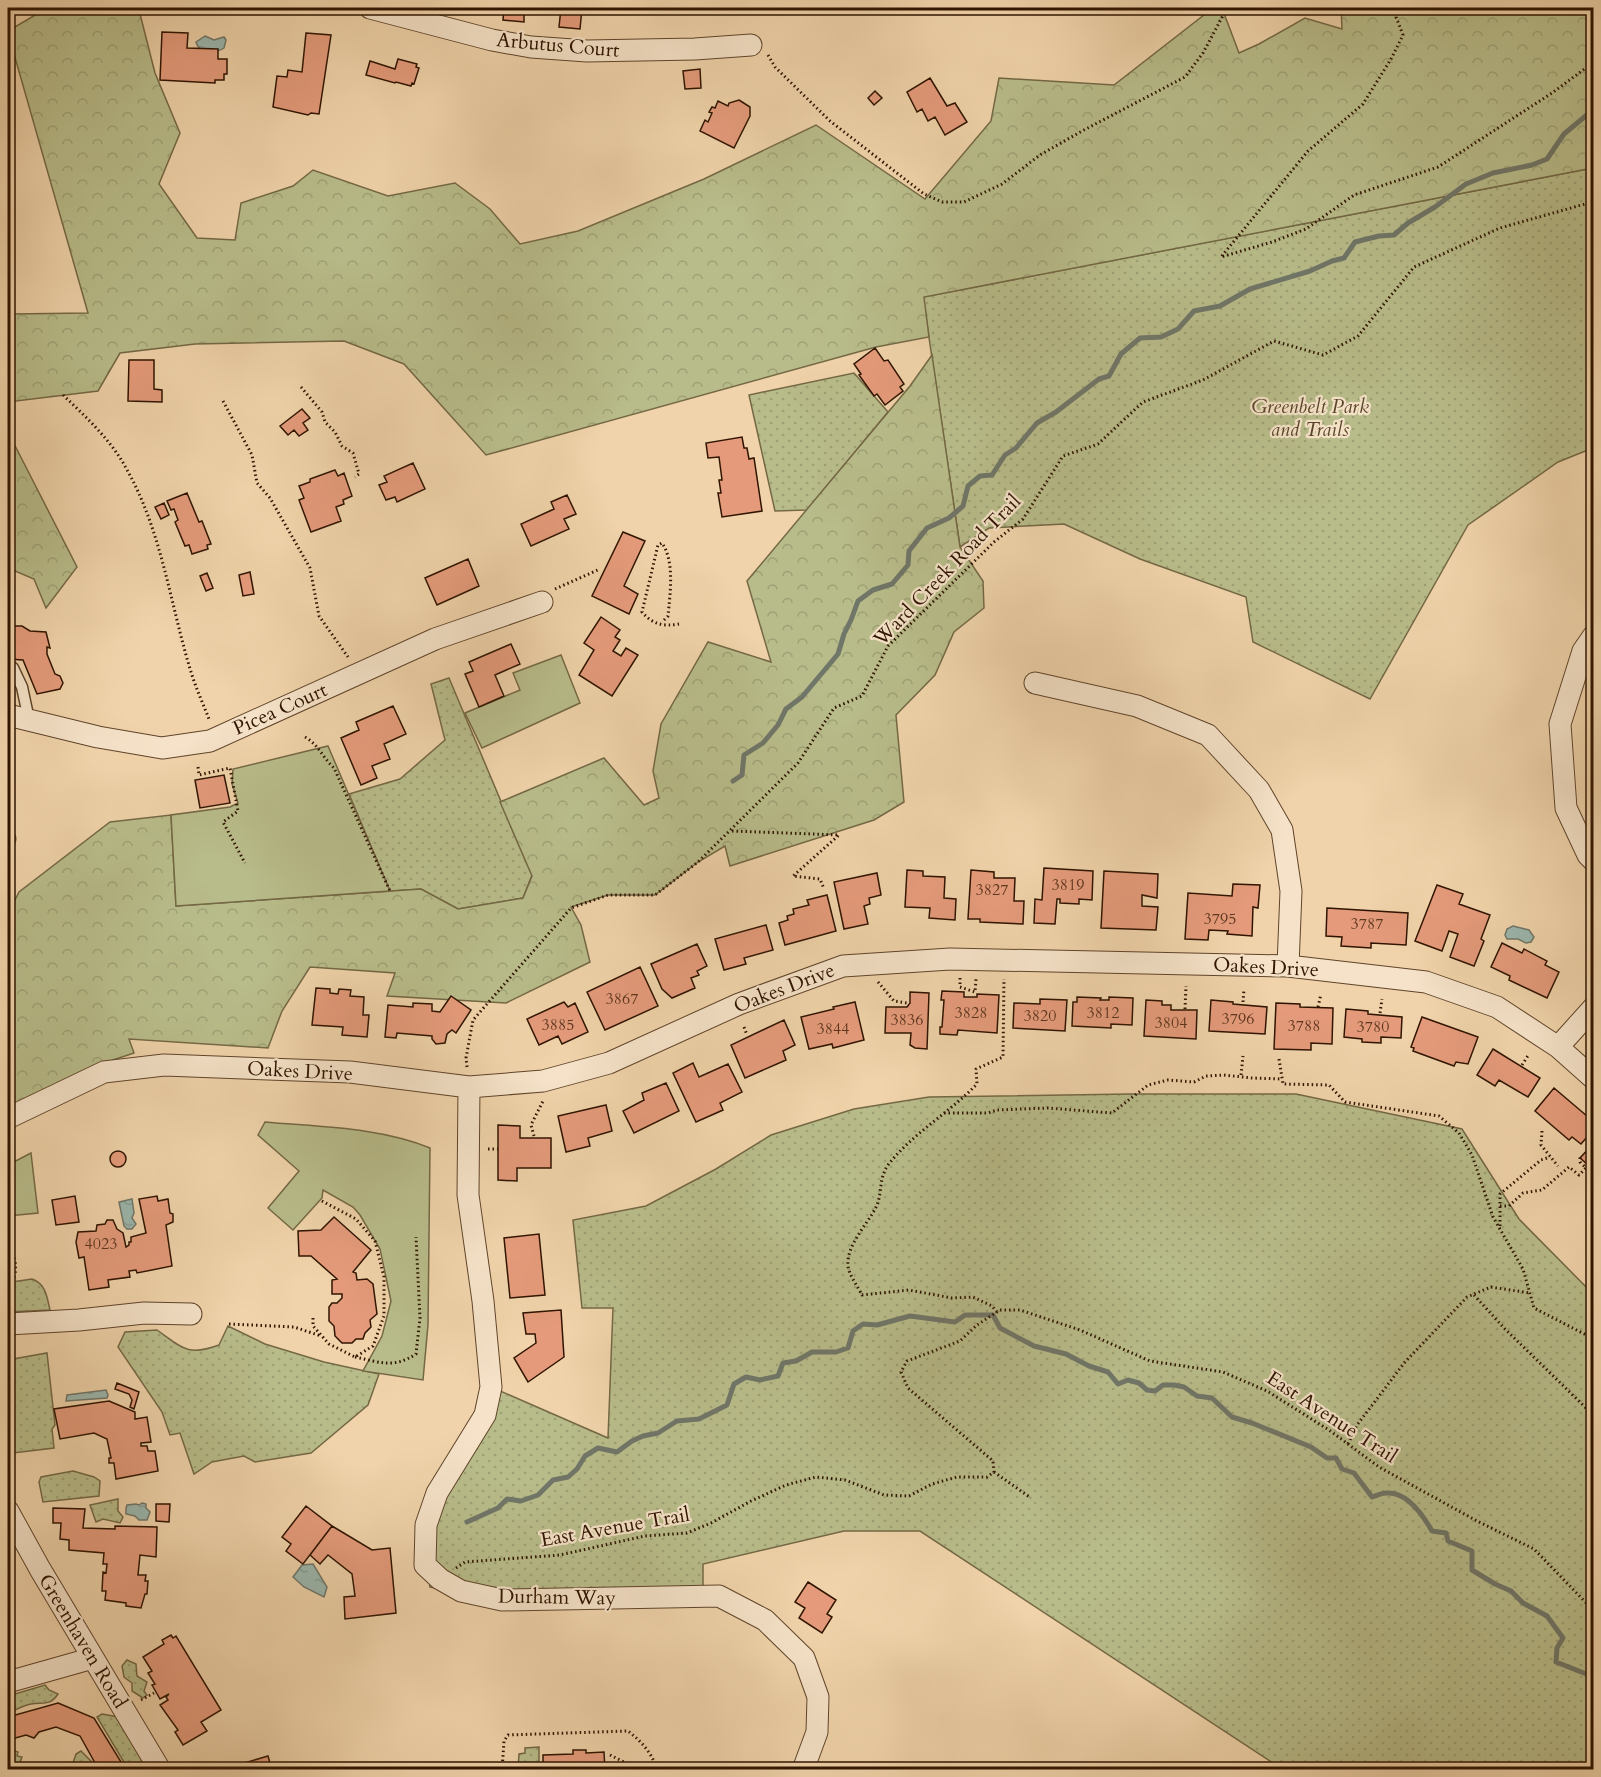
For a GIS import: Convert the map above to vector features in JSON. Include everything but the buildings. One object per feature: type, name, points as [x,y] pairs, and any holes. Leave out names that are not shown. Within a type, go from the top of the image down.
[{"type":"street","name":"Arbutus Court","points":[[370,8],[492,40],[531,47],[587,51],[759,49]]},
{"type":"street","name":"Picea Court","points":[[8,715],[162,748],[210,741],[435,639],[546,596]]},
{"type":"street","points":[[1593,635],[1583,651],[1560,724],[1566,808],[1593,861]]},
{"type":"street","points":[[1035,683],[1137,706],[1208,735],[1259,790],[1282,830],[1291,891],[1288,966]]},
{"type":"street","name":"Oakes Drive","points":[[8,1118],[104,1072],[164,1065],[350,1072],[469,1087],[543,1081],[609,1063],[739,1004],[843,966],[950,959],[1288,966],[1426,982],[1497,1007],[1558,1047],[1593,1079]]},
{"type":"street","points":[[1558,1047],[1593,1007]]},
{"type":"street","points":[[440,1579],[425,1564],[426,1525],[436,1493],[485,1415],[492,1387],[468,1196],[469,1087]]},
{"type":"street","points":[[8,1324],[144,1313],[191,1314]]},
{"type":"street","name":"Greenhaven Road","points":[[8,1511],[160,1770]]},
{"type":"street","name":"Durham Way","points":[[440,1579],[461,1591],[502,1600],[719,1596],[756,1615],[765,1620],[804,1658],[818,1697],[818,1732],[803,1770]]},
{"type":"street","points":[[8,1683],[93,1658]]},
{"type":"lane","points":[[8,668],[13,668],[22,687],[28,720]]},
{"type":"path","points":[[759,49],[830,121],[924,194],[942,202],[964,202],[1002,183],[1040,155],[1082,131],[1185,77],[1203,53],[1227,8]]},
{"type":"path","points":[[1385,8],[1396,17]]},
{"type":"path","points":[[1397,8],[1396,17],[1403,35],[1363,104],[1308,150],[1221,256],[1272,242],[1306,229],[1354,195],[1438,167],[1552,93],[1593,62]]},
{"type":"path","name":"Ward Creek Road Trail","points":[[469,1087],[466,1058],[473,1020],[571,908],[608,896],[655,895],[698,862],[798,763],[834,708],[862,696],[888,646],[994,542],[1023,519],[1063,456],[1098,444],[1143,402],[1203,380],[1274,341],[1323,355],[1358,336],[1414,267],[1500,228],[1585,204],[1593,198]]},
{"type":"path","points":[[301,387],[322,412],[325,422],[335,432],[342,446],[353,453],[359,474],[355,477]]},
{"type":"path","points":[[63,395],[95,426],[126,466],[143,503],[159,546],[191,673],[218,737]]},
{"type":"path","points":[[223,401],[252,455],[257,483],[270,498],[310,568],[319,616],[349,659],[366,670]]},
{"type":"path","points":[[664,620],[668,616],[669,563],[667,550],[662,543],[658,545],[642,612],[651,621],[660,625],[679,624]]},
{"type":"path","points":[[546,596],[600,569]]},
{"type":"path","points":[[305,737],[315,742],[325,760],[334,768],[390,891]]},
{"type":"path","points":[[198,767],[199,775],[230,768],[238,811],[223,822],[245,863]]},
{"type":"path","points":[[731,831],[839,835],[793,876],[820,879],[824,889]]},
{"type":"path","points":[[960,976],[960,987],[975,992],[976,977]]},
{"type":"path","points":[[876,979],[894,1001],[907,1003]]},
{"type":"path","points":[[1004,979],[1003,1057],[976,1069],[977,1084],[961,1100],[942,1113],[888,1165],[881,1177],[879,1203],[851,1247],[848,1267],[862,1295],[909,1290],[952,1298],[973,1297],[992,1305],[997,1312],[977,1325],[960,1341],[907,1361],[902,1372],[908,1388],[993,1461],[994,1472],[1030,1498]]},
{"type":"path","points":[[1185,1010],[1186,986]]},
{"type":"path","points":[[1243,1002],[1244,989]]},
{"type":"path","points":[[1317,1007],[1321,994]]},
{"type":"path","points":[[1380,1013],[1382,999]]},
{"type":"path","points":[[744,1027],[747,1035]]},
{"type":"path","points":[[1522,1065],[1529,1054]]},
{"type":"path","points":[[1241,1076],[1243,1056]]},
{"type":"path","points":[[1279,1059],[1283,1084],[1329,1085],[1344,1102],[1439,1116],[1459,1133],[1472,1155],[1494,1217],[1523,1269],[1534,1308],[1593,1339]]},
{"type":"path","points":[[942,1113],[988,1113],[997,1110],[1048,1108],[1112,1113],[1148,1085],[1168,1080],[1194,1082],[1206,1076],[1224,1075],[1282,1079]]},
{"type":"path","points":[[534,1136],[531,1125],[543,1101]]},
{"type":"path","points":[[1542,1131],[1541,1145],[1558,1166]]},
{"type":"path","points":[[1500,1228],[1500,1194],[1541,1160],[1550,1157]]},
{"type":"path","points":[[1500,1206],[1509,1206],[1523,1192],[1542,1190],[1569,1167],[1580,1174],[1586,1168],[1580,1162],[1580,1158]]},
{"type":"path","points":[[320,1200],[356,1219],[362,1226],[375,1242],[384,1277],[384,1316],[373,1346],[355,1357]]},
{"type":"path","points":[[312,1318],[313,1326],[329,1344],[355,1357],[389,1365],[405,1361],[416,1354],[420,1318],[416,1237]]},
{"type":"path","points":[[8,1246],[16,1272],[8,1286]]},
{"type":"path","points":[[1348,1444],[1357,1425],[1405,1362],[1467,1297],[1491,1287],[1530,1293]]},
{"type":"path","points":[[1473,1295],[1586,1408],[1593,1419]]},
{"type":"path","name":"East Avenue Trail","points":[[997,1312],[1020,1310],[1051,1319],[1150,1361],[1223,1372],[1267,1390],[1379,1467],[1477,1521],[1534,1549],[1593,1611]]},
{"type":"path","points":[[229,1324],[294,1327],[323,1337]]},
{"type":"path","name":"East Avenue Trail","points":[[440,1579],[465,1562],[560,1556],[645,1536],[687,1533],[786,1485],[816,1477],[844,1480],[884,1495],[909,1496],[932,1484],[957,1477],[987,1477],[994,1472]]},
{"type":"path","points":[[502,1770],[504,1741],[508,1735],[628,1731],[638,1738],[650,1754],[657,1770]]},
{"type":"path","points":[[610,1755],[626,1763],[629,1770]]},
{"type":"green space","points":[[74,8],[139,10],[155,73],[180,133],[159,184],[197,238],[235,240],[241,203],[293,186],[313,170],[388,196],[455,183],[490,209],[520,244],[578,231],[704,179],[816,125],[925,199],[991,121],[999,78],[1114,85],[1213,8],[1222,8],[1239,53],[1305,18],[1342,29],[1341,8],[1593,8],[1593,168],[924,297],[929,337],[876,347],[486,455],[404,364],[344,341],[195,344],[120,353],[98,391],[8,402],[8,309],[10,314],[88,313],[8,33],[42,11]]},
{"type":"green space","name":"Greenbelt Park and Trails","points":[[1593,168],[1593,448],[1558,462],[1468,525],[1370,699],[1253,642],[1246,597],[1140,559],[1064,524],[989,528],[960,547],[923,297]]},
{"type":"green space","points":[[932,355],[960,547],[983,581],[984,608],[954,632],[935,675],[896,715],[904,802],[874,820],[730,866],[725,846],[698,862],[655,895],[608,895],[571,907],[581,925],[590,962],[506,1003],[387,996],[395,973],[310,967],[282,1011],[268,1048],[129,1039],[134,1053],[113,1060],[8,1108],[8,914],[19,892],[110,822],[171,815],[176,906],[421,889],[458,909],[523,898],[532,876],[500,802],[604,758],[644,805],[659,798],[653,771],[661,724],[708,642],[771,662],[747,581],[910,386]]},
{"type":"green space","points":[[854,373],[888,412],[807,510],[775,511],[749,395]]},
{"type":"green space","points":[[8,432],[77,567],[46,608],[34,579],[8,568]]},
{"type":"green space","points":[[561,655],[580,703],[482,748],[465,713],[520,690],[513,673]]},
{"type":"green space","points":[[449,678],[532,875],[523,898],[458,909],[421,889],[390,891],[349,794],[400,779],[445,740],[431,684]]},
{"type":"green space","points":[[328,746],[390,891],[176,906],[171,815],[230,807],[238,803],[232,784],[233,769]]},
{"type":"green space","points":[[8,825],[16,838],[8,852]]},
{"type":"green space","points":[[1296,1094],[1462,1129],[1519,1219],[1593,1294],[1593,1769],[1282,1769],[920,1531],[844,1531],[703,1564],[703,1590],[502,1600],[430,1587],[425,1548],[491,1387],[608,1438],[613,1308],[582,1308],[573,1220],[646,1206],[716,1169],[771,1135],[854,1109],[929,1097]]},
{"type":"green space","points":[[265,1122],[370,1132],[430,1148],[428,1325],[423,1380],[363,1371],[382,1336],[391,1301],[380,1249],[353,1207],[323,1190],[322,1198],[293,1230],[268,1208],[299,1171],[258,1135]]},
{"type":"green space","points":[[31,1153],[38,1213],[8,1216],[8,1165]]},
{"type":"green space","points":[[32,1279],[43,1288],[50,1310],[8,1312],[8,1286],[12,1282]]},
{"type":"green space","points":[[228,1326],[265,1344],[324,1362],[379,1374],[368,1405],[311,1453],[255,1462],[244,1456],[212,1462],[194,1474],[180,1433],[170,1435],[162,1412],[118,1347],[125,1332],[157,1330],[185,1348],[199,1350],[219,1345]]},
{"type":"green space","points":[[47,1353],[55,1425],[52,1429],[54,1448],[13,1453],[8,1431],[8,1360]]},
{"type":"green space","points":[[73,1471],[100,1481],[99,1496],[43,1502],[39,1482],[41,1477]]},
{"type":"green space","points":[[118,1499],[118,1511],[123,1517],[120,1523],[103,1519],[96,1522],[90,1505]]},
{"type":"green space","points":[[127,1660],[136,1664],[137,1676],[147,1682],[144,1691],[147,1695],[143,1698],[132,1691],[132,1683],[124,1677],[122,1666]]},
{"type":"green space","points":[[45,1685],[49,1690],[58,1694],[52,1700],[46,1703],[25,1705],[8,1714],[8,1696]]},
{"type":"green space","points":[[102,1714],[118,1717],[150,1769],[128,1769],[97,1717]]},
{"type":"green space","points":[[539,1747],[539,1769],[518,1769],[519,1754],[525,1753],[525,1748]]},
{"type":"green space","points":[[8,1749],[18,1752],[17,1756],[22,1757],[19,1765],[14,1769],[8,1769]]},
{"type":"green space","points":[[81,1751],[94,1764],[94,1769],[73,1763],[76,1754]]},
{"type":"water","points":[[205,36],[214,40],[224,37],[226,40],[224,48],[212,52],[200,49],[196,42]]},
{"type":"water","points":[[1513,926],[1529,930],[1534,937],[1531,942],[1507,939],[1505,935],[1507,929]]},
{"type":"water","points":[[132,1199],[134,1213],[132,1218],[136,1224],[132,1229],[127,1229],[124,1226],[119,1202]]},
{"type":"water","points":[[106,1390],[107,1398],[66,1401],[67,1395]]},
{"type":"water","points":[[146,1504],[150,1512],[147,1520],[139,1520],[135,1516],[126,1514],[127,1505]]},
{"type":"water","points":[[313,1564],[327,1587],[324,1597],[304,1587],[293,1577],[302,1565]]},
{"type":"waterway","points":[[733,781],[742,775],[744,755],[763,743],[778,725],[786,709],[802,697],[838,654],[858,601],[873,590],[892,584],[908,565],[909,551],[927,528],[949,518],[963,506],[968,486],[980,476],[992,475],[1005,455],[1016,448],[1037,423],[1056,412],[1099,379],[1109,376],[1121,354],[1140,338],[1161,337],[1178,329],[1194,311],[1220,306],[1250,289],[1344,258],[1355,242],[1394,235],[1466,184],[1493,173],[1532,165],[1547,159],[1564,134],[1594,109]]},
{"type":"waterway","points":[[467,1522],[498,1508],[507,1499],[521,1501],[538,1495],[553,1480],[568,1477],[577,1469],[585,1456],[598,1448],[617,1452],[632,1441],[658,1433],[677,1421],[699,1419],[727,1405],[734,1384],[746,1377],[760,1380],[778,1376],[783,1363],[796,1361],[812,1352],[836,1352],[848,1348],[853,1331],[863,1324],[877,1325],[910,1316],[955,1322],[965,1315],[993,1315],[1000,1328],[1034,1346],[1066,1354],[1089,1366],[1108,1372],[1118,1384],[1128,1380],[1139,1383],[1147,1390],[1155,1391],[1163,1385],[1174,1385],[1184,1387],[1197,1396],[1212,1398],[1232,1417],[1311,1447],[1327,1458],[1336,1458],[1342,1469],[1354,1473],[1372,1497],[1386,1493],[1401,1496],[1414,1505],[1432,1531],[1446,1533],[1448,1541],[1472,1551],[1472,1570],[1511,1591],[1523,1603],[1547,1616],[1563,1638],[1557,1648],[1556,1662],[1594,1677]]}]
